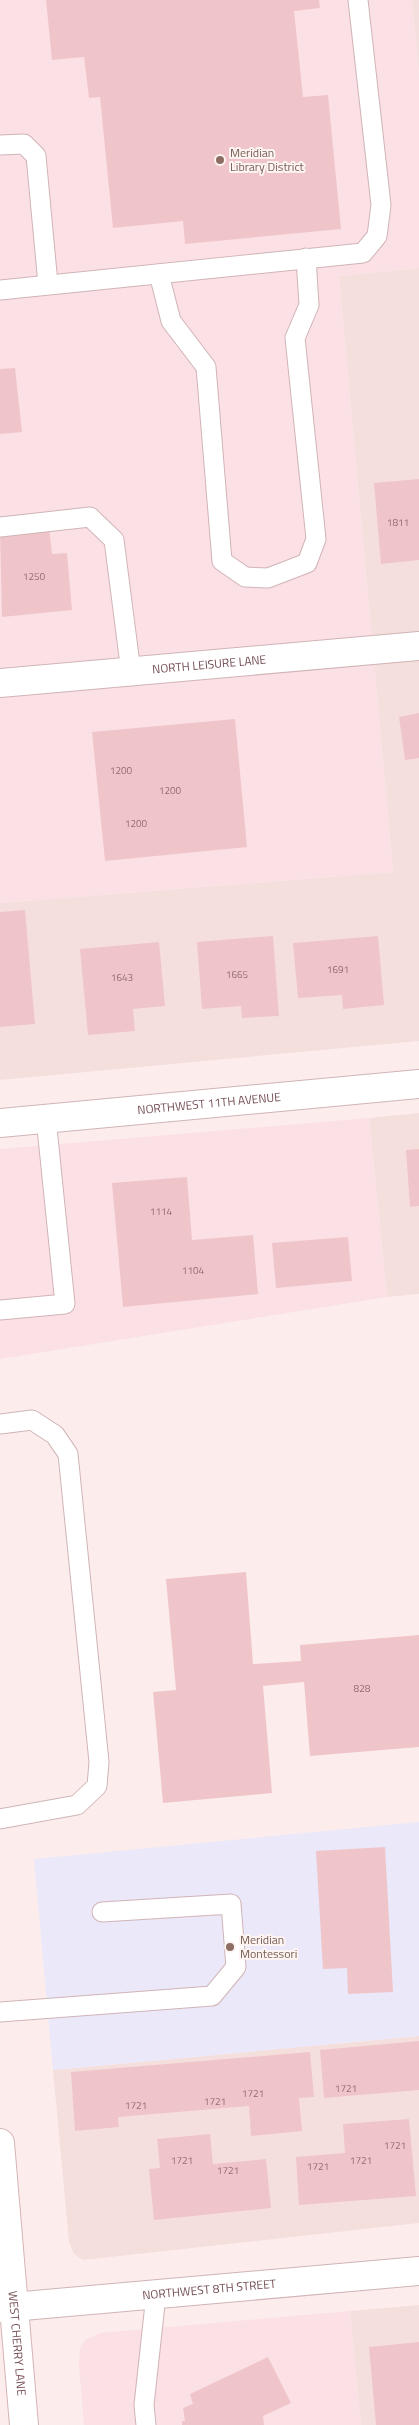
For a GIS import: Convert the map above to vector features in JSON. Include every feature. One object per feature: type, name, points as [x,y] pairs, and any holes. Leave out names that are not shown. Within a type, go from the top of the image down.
[{"type":"street","name":"NORTH LEISURE LANE","points":[[0,683],[419,646]]},
{"type":"street","name":"NORTHWEST 11TH AVENUE","points":[[0,1123],[419,1084]]},
{"type":"street","name":"WEST CHERRY LANE","points":[[0,2143],[7,2307],[24,2425]]},
{"type":"street","name":"NORTHWEST 8TH STREET","points":[[7,2307],[419,2271]]},
{"type":"lane","points":[[0,290],[363,253],[377,236],[381,205],[358,0]]},
{"type":"lane","points":[[0,145],[24,144],[36,156],[48,284]]},
{"type":"lane","points":[[159,274],[171,321],[206,367],[222,562],[245,577],[268,578],[307,563],[316,539],[295,338],[309,305],[306,258]]},
{"type":"lane","points":[[0,527],[90,517],[114,540],[132,672]]},
{"type":"lane","points":[[0,1310],[65,1304],[46,1118]]},
{"type":"lane","points":[[0,1424],[32,1420],[55,1436],[68,1454],[99,1762],[97,1786],[77,1805],[0,1819]]},
{"type":"lane","points":[[0,2012],[212,1996],[236,1967],[231,1904],[102,1912]]},
{"type":"lane","points":[[146,2425],[144,2405],[156,2295]]},
{"type":"shaded area","points":[[0,0],[412,0],[419,75],[419,268],[339,276],[393,872],[0,903]]},
{"type":"shaded area","points":[[412,0],[419,0],[419,75]]},
{"type":"shaded area","points":[[419,268],[419,1041],[0,1080],[0,903],[393,872],[339,276]]},
{"type":"shaded area","points":[[419,1113],[419,1294],[387,1297],[369,1118]]},
{"type":"shaded area","points":[[369,1118],[387,1297],[0,1359],[0,1149]]},
{"type":"shaded area","name":"Meridian Montessori","points":[[419,1822],[419,2036],[53,2070],[34,1859]]},
{"type":"shaded area","points":[[419,2036],[419,2223],[83,2260],[74,2254],[69,2242],[53,2070]]},
{"type":"shaded area","points":[[419,2305],[419,2425],[361,2425],[350,2311]]},
{"type":"shaded area","points":[[350,2311],[361,2425],[84,2425],[79,2365],[80,2349],[85,2340],[100,2333]]},
{"type":"building","name":"Meridian Library District","points":[[46,0],[319,0],[320,8],[294,11],[303,97],[328,95],[341,229],[185,244],[183,221],[113,228],[100,97],[89,98],[84,57],[52,60]]},
{"type":"building","points":[[15,368],[22,432],[0,434],[0,369]]},
{"type":"building","points":[[419,479],[419,560],[381,564],[374,483]]},
{"type":"building","points":[[49,526],[52,554],[67,553],[72,610],[2,617],[0,531]]},
{"type":"building","points":[[419,713],[419,758],[405,760],[399,717]]},
{"type":"building","points":[[235,719],[247,847],[105,861],[92,732]]},
{"type":"building","points":[[25,910],[35,1024],[0,1027],[0,912]]},
{"type":"building","points":[[273,936],[279,1016],[242,1018],[241,1006],[202,1009],[197,942]]},
{"type":"building","points":[[378,936],[384,1005],[343,1009],[342,995],[298,998],[293,943]]},
{"type":"building","points":[[159,942],[165,1006],[133,1009],[135,1031],[88,1035],[80,949]]},
{"type":"building","points":[[419,1149],[419,1206],[410,1207],[406,1150]]},
{"type":"building","points":[[187,1177],[192,1240],[253,1235],[258,1294],[123,1307],[112,1183]]},
{"type":"building","points":[[348,1237],[352,1281],[276,1288],[272,1243]]},
{"type":"building","points":[[246,1572],[253,1664],[301,1661],[300,1645],[419,1635],[419,1747],[310,1756],[304,1682],[263,1686],[272,1793],[163,1803],[153,1692],[176,1690],[166,1579]]},
{"type":"building","points":[[385,1847],[393,1992],[348,1994],[347,1968],[323,1969],[316,1851]]},
{"type":"building","points":[[419,2041],[419,2090],[324,2098],[320,2050]]},
{"type":"building","points":[[310,2052],[314,2097],[299,2098],[302,2131],[251,2136],[249,2106],[118,2117],[119,2127],[75,2131],[71,2072]]},
{"type":"building","points":[[409,2119],[416,2196],[299,2205],[296,2157],[345,2153],[343,2124]]},
{"type":"building","points":[[210,2134],[213,2164],[266,2159],[271,2208],[154,2220],[149,2169],[160,2168],[157,2139]]},
{"type":"building","points":[[419,2342],[419,2425],[376,2425],[369,2347]]},
{"type":"building","points":[[268,2357],[291,2403],[263,2416],[264,2425],[182,2425],[182,2421],[185,2421],[183,2408],[193,2404],[190,2394]]},
{"type":"place","name":"Meridian Library District","points":[[220,160]]},
{"type":"place","name":"Meridian Montessori","points":[[230,1947]]}]
